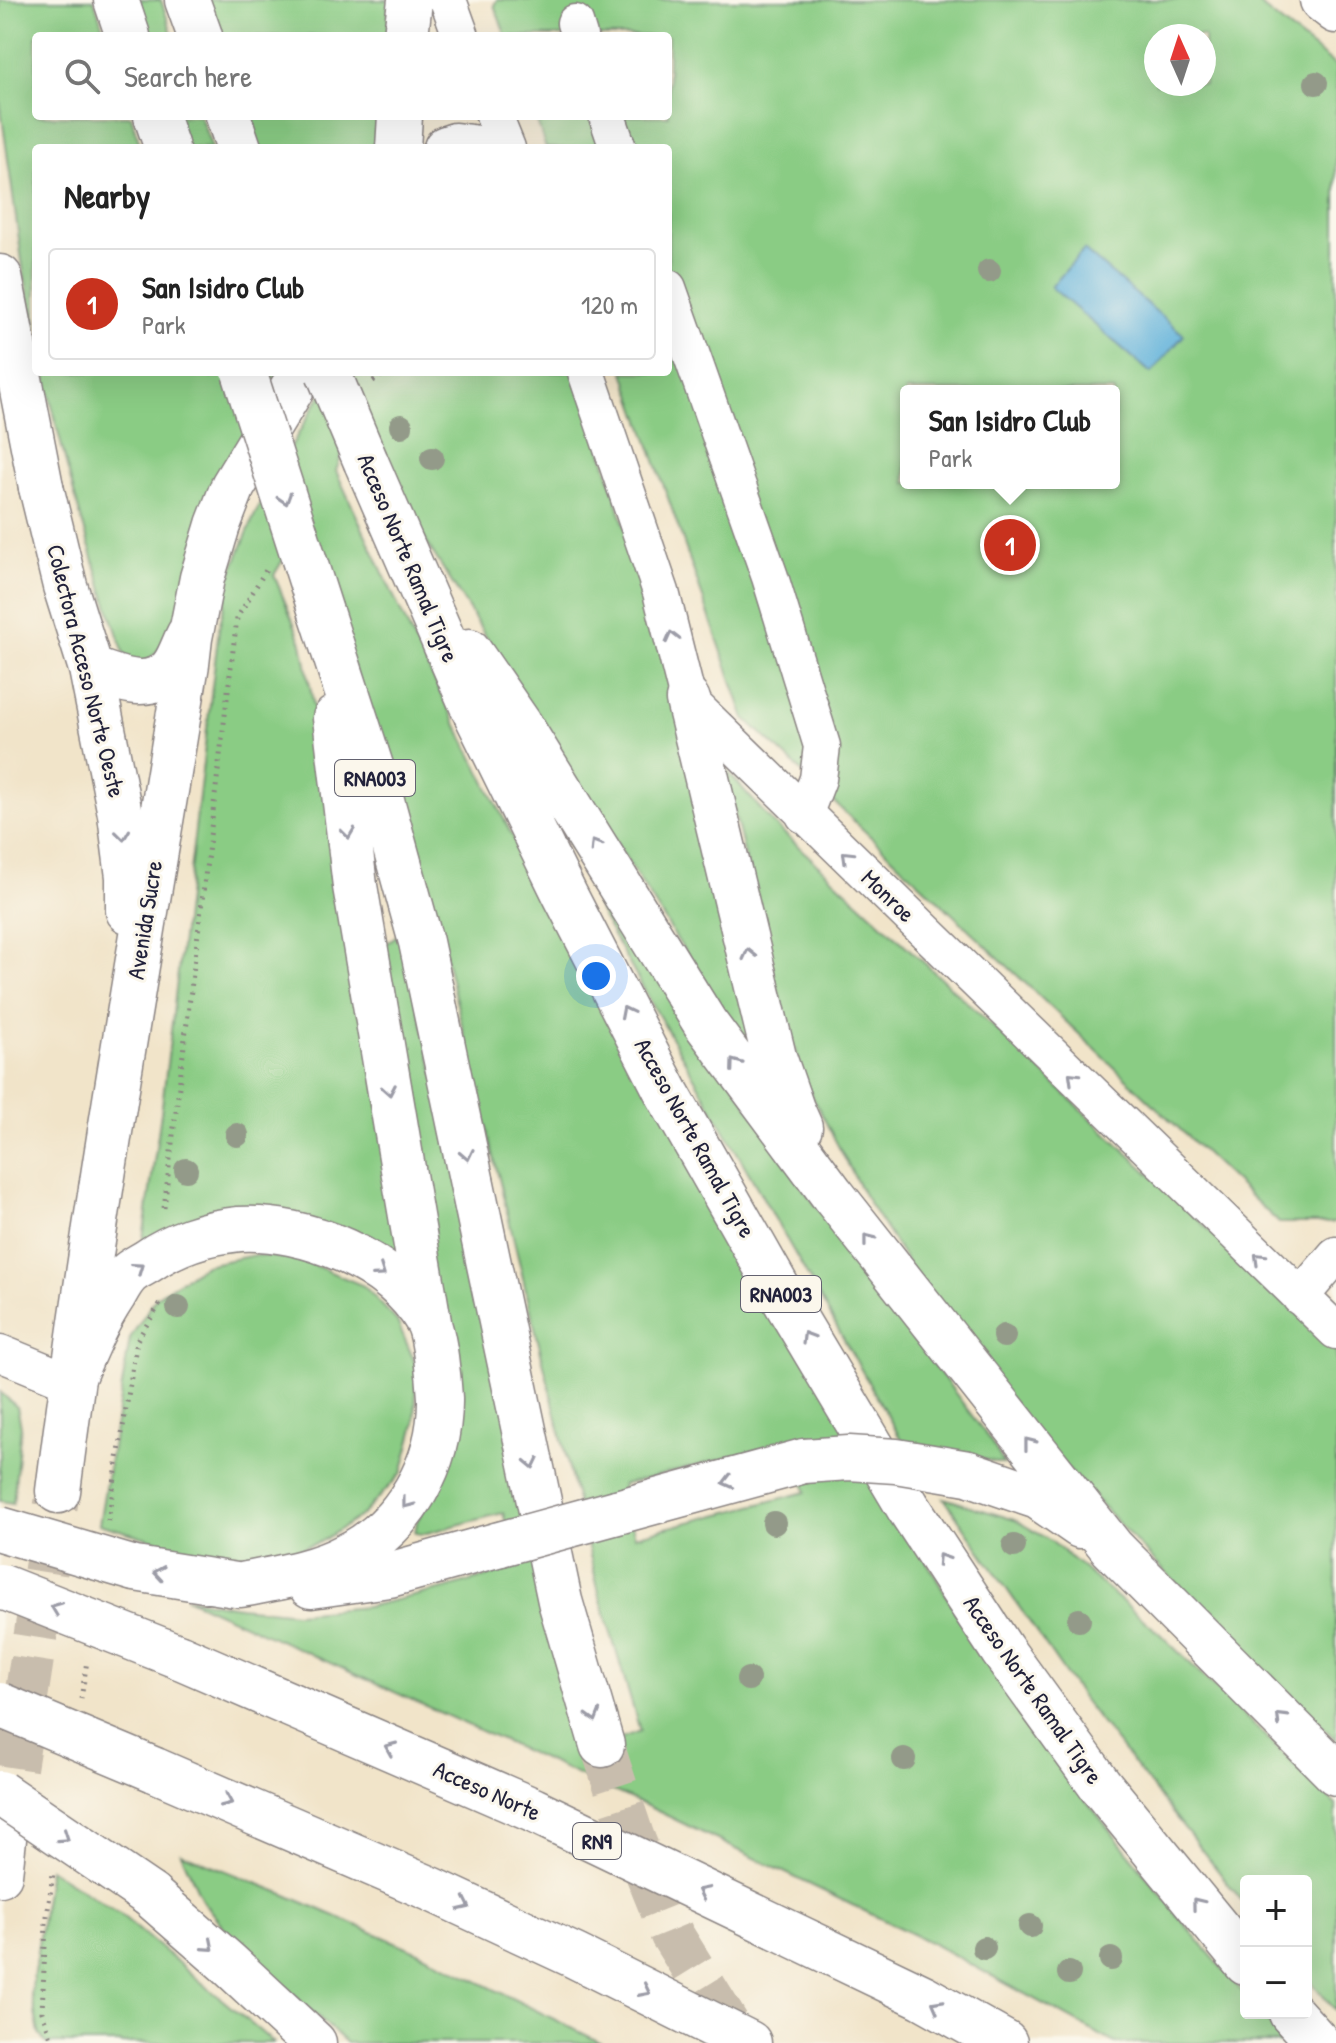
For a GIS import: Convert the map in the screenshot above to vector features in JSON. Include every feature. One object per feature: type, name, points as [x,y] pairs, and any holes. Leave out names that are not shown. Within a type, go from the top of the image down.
[{"type":"main road","points":[[116,0],[127,32]]},
{"type":"main road","points":[[187,0],[199,32]]},
{"type":"main road","points":[[1322,0],[1336,11]]},
{"type":"main road","points":[[157,120],[166,144]]},
{"type":"main road","points":[[229,120],[238,144]]},
{"type":"main road","points":[[398,144],[400,120]]},
{"type":"main road","points":[[0,277],[41,487]]},
{"type":"main road","name":"RNA003","points":[[245,376],[381,797],[421,942],[560,1601],[602,1745]]},
{"type":"main road","name":"Avenida Sucre","points":[[58,1491],[71,1382],[202,578],[233,486],[300,376]]},
{"type":"main road","name":"Acceso Norte Ramal Tigre","points":[[349,378],[366,462],[472,706],[660,1079],[788,1306],[908,1507],[1018,1672],[1100,1785],[1240,1956]]},
{"type":"main road","name":"Colectora Acceso Norte Oeste","points":[[41,487],[65,586],[91,669],[120,814],[128,877],[129,1017]]},
{"type":"main road","points":[[412,566],[520,725],[705,1023],[832,1194],[1112,1548],[1336,1773]]},
{"type":"main road","points":[[239,1585],[308,1571],[348,1556],[382,1533],[412,1498],[431,1460],[440,1421],[439,1377],[355,886],[322,614]]},
{"type":"main road","points":[[91,669],[123,680],[149,683],[170,670],[192,628]]},
{"type":"main road","points":[[688,700],[774,1057],[792,1109],[832,1194]]},
{"type":"main road","points":[[71,1382],[99,1318],[127,1275],[165,1249],[201,1236],[239,1229],[290,1232],[350,1252],[387,1276],[429,1322]]},
{"type":"main road","points":[[0,1529],[135,1569],[239,1585],[315,1586],[389,1575],[804,1461],[849,1458],[896,1461],[968,1473],[1038,1497],[1112,1548]]},
{"type":"main road","name":"Acceso Norte","points":[[0,1586],[180,1657],[533,1810],[923,1997],[1005,2043]]},
{"type":"main road","points":[[0,1705],[489,1916],[749,2043]]},
{"type":"main road","points":[[0,1793],[150,1895],[314,2043]]},
{"type":"main road","points":[[1296,2019],[1318,2043]]},
{"type":"street","points":[[416,10],[454,32]]},
{"type":"street","points":[[496,120],[505,144]]},
{"type":"street","points":[[608,120],[617,144]]},
{"type":"street","points":[[672,299],[770,577],[822,746],[818,779],[804,815]]},
{"type":"street","points":[[587,376],[661,592],[688,700]]},
{"type":"street","name":"Colectora Acceso Norte Oeste","points":[[0,381],[41,487]]},
{"type":"street","name":"Monroe","points":[[688,700],[1336,1331]]},
{"type":"street","points":[[1300,1297],[1336,1255]]},
{"type":"street","points":[[0,1353],[71,1382]]},
{"type":"path","points":[[107,1529],[137,1340],[159,1302],[184,1287],[165,1249],[161,1233],[237,618],[269,565]]},
{"type":"path","points":[[80,1702],[88,1655]]},
{"type":"path","points":[[53,2043],[42,2012],[46,1923],[56,1860]]},
{"type":"green space","points":[[0,0],[94,0],[105,32],[32,32],[32,120],[132,120],[140,144],[32,144],[32,311],[23,268],[0,102]]},
{"type":"green space","points":[[129,0],[161,0],[172,32],[140,32]]},
{"type":"green space","points":[[203,0],[388,0],[388,32],[214,32]]},
{"type":"green space","points":[[497,0],[1253,0],[1336,66],[1336,1223],[1279,1223],[745,718],[625,376],[672,376],[672,144],[545,144],[536,120],[672,120],[672,32],[504,32],[494,5]]},
{"type":"green space","points":[[168,120],[202,120],[210,144],[177,144]]},
{"type":"green space","points":[[244,120],[383,120],[380,144],[253,144]]},
{"type":"green space","points":[[46,376],[291,376],[183,625],[145,664],[125,656],[61,444]]},
{"type":"green space","points":[[332,376],[579,376],[672,683],[757,1060],[750,1055],[430,548],[386,474],[357,413],[336,471],[414,640],[512,835],[955,1611],[1064,1773],[1240,1989],[1240,2019],[1266,2019],[1287,2043],[1115,2043],[935,1945],[647,1806],[186,1598],[296,1613],[366,1607],[519,1567],[503,1513],[423,1534],[415,1533],[417,1521],[433,1491],[384,945],[400,933],[598,1747],[640,1731],[600,1597],[440,934],[306,521],[274,575],[302,643],[407,1270],[373,1244],[141,1253],[162,1106],[219,628],[233,568],[255,514]],"holes":[[[793,1441],[806,1492],[635,1536],[622,1485]]]},
{"type":"green space","points":[[723,766],[773,823],[1336,1350],[1336,1740],[1155,1562],[1043,1443],[930,1298],[864,1195],[803,1079]]},
{"type":"green space","points":[[556,815],[797,1180],[990,1440],[1004,1464],[902,1441],[603,918]]},
{"type":"green space","points":[[255,1255],[302,1260],[364,1286],[397,1321],[417,1367],[415,1424],[402,1473],[362,1515],[320,1542],[283,1554],[208,1556],[99,1524],[130,1338],[156,1297],[205,1265]]},
{"type":"green space","points":[[0,1392],[17,1407],[21,1426],[13,1503],[0,1501]]},
{"type":"green space","points":[[944,1498],[1015,1520],[1051,1541],[1158,1632],[1336,1805],[1336,2011],[1312,1983],[1312,1875],[1240,1875],[1240,1898],[1084,1701]]},
{"type":"green space","points":[[181,1853],[423,1954],[602,2043],[347,2043],[239,1946],[203,1902]]},
{"type":"green space","points":[[49,1869],[120,1914],[274,2043],[46,2043],[39,2033],[31,1993]]},
{"type":"water","points":[[1084,250],[1184,335],[1151,373],[1051,287]]},
{"type":"tunnel","points":[[5,1833],[58,1491]]},
{"type":"tunnel","points":[[602,1745],[632,1836],[672,1935],[739,2043]]},
{"type":"place","name":"San Isidro Club","points":[[1010,545]]}]
